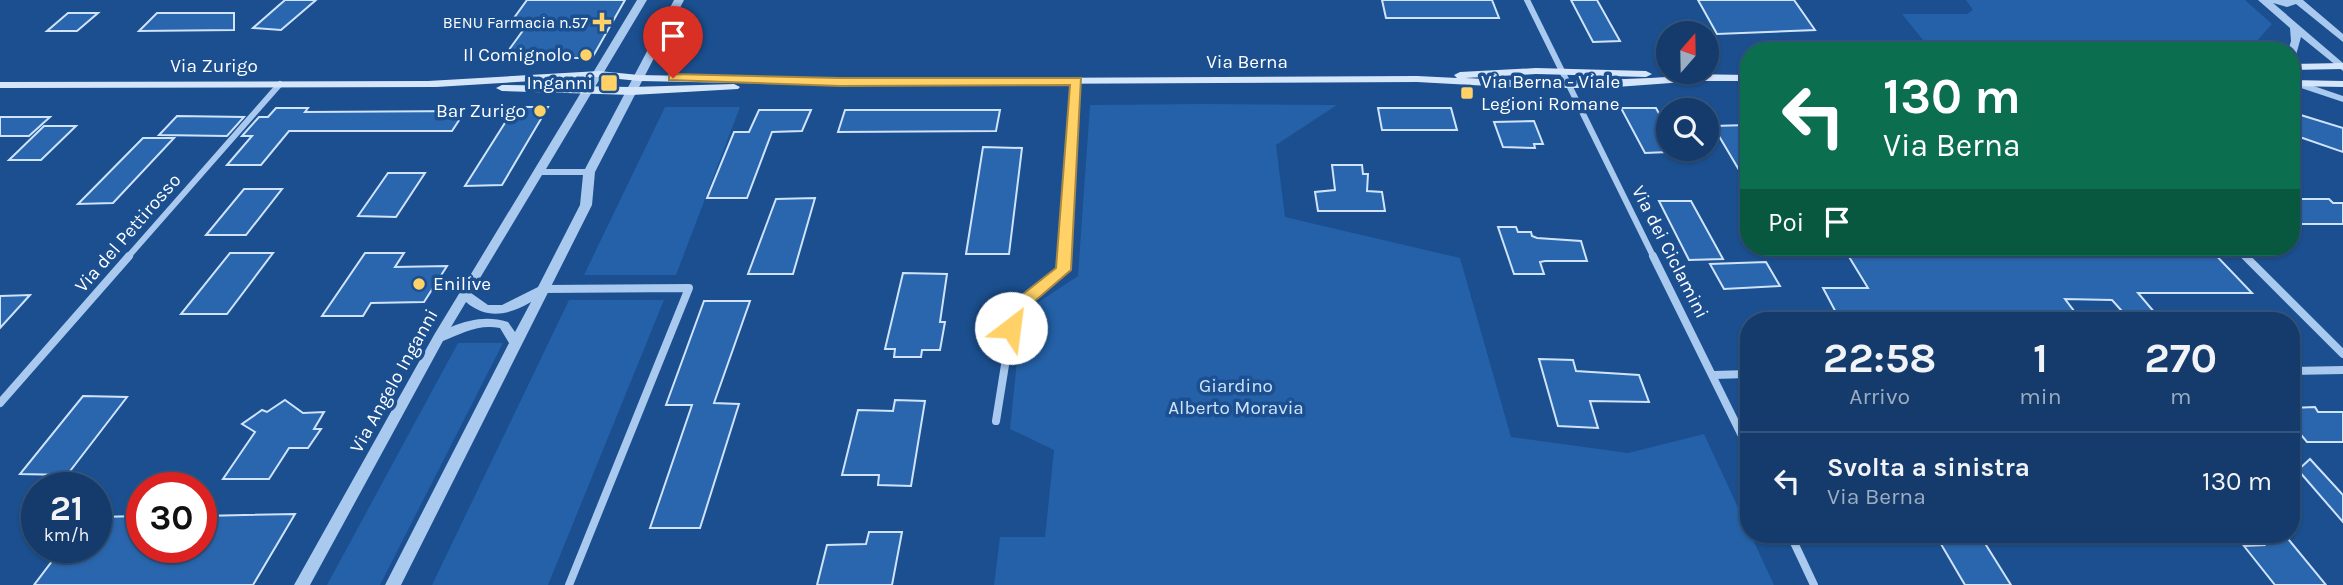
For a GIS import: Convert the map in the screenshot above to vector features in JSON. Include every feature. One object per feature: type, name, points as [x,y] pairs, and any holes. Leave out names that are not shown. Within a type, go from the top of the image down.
[{"type":"main road","points":[[2300,67],[2342,66]]},
{"type":"main road","name":"Via Berna","points":[[1417,79],[1500,71],[1656,76]]},
{"type":"main road","name":"Via Berna","points":[[598,74],[639,78],[840,82],[1417,79],[1509,85],[1568,85],[1656,80]]},
{"type":"main road","name":"Via Zurigo","points":[[428,84],[598,74]]},
{"type":"main road","points":[[1719,78],[1740,78]]},
{"type":"main road","name":"Via Berna","points":[[588,90],[632,91],[840,82]]},
{"type":"main road","name":"Via Zurigo","points":[[0,85],[428,84],[588,90]]},
{"type":"main road","points":[[2300,84],[2343,85]]},
{"type":"street","points":[[588,90],[642,0]]},
{"type":"street","points":[[393,585],[586,205],[589,172],[678,0]]},
{"type":"street","name":"Via dei Ciclamini","points":[[1527,0],[1740,431]]},
{"type":"street","points":[[2263,0],[2342,66]]},
{"type":"street","points":[[2270,0],[2287,4],[2297,0],[2340,35]]},
{"type":"street","points":[[2295,28],[2296,42]]},
{"type":"street","points":[[996,421],[1014,309],[1063,270],[1077,81]]},
{"type":"street","name":"Via del Pettirosso","points":[[0,402],[280,84]]},
{"type":"street","points":[[2300,86],[2343,99]]},
{"type":"street","name":"Via Angelo Inganni","points":[[302,585],[438,338],[588,90]]},
{"type":"street","points":[[538,172],[589,172]]},
{"type":"street","points":[[2245,256],[2343,354]]},
{"type":"street","points":[[465,295],[477,307],[493,311],[510,309],[542,289],[689,288],[569,585]]},
{"type":"street","points":[[438,338],[463,326],[488,321],[505,325],[515,342]]},
{"type":"street","points":[[2300,371],[2343,370]]},
{"type":"street","points":[[1714,375],[1740,374]]},
{"type":"street","points":[[1794,543],[1814,585]]},
{"type":"green space","points":[[1966,0],[2245,0],[2272,24],[2256,42],[1925,42],[1902,14],[1967,14],[1973,10]]},
{"type":"green space","name":"Giardino Alberto Moravia","points":[[1090,105],[1337,105],[1276,145],[1285,217],[1460,258],[1511,437],[1628,453],[1704,434],[1740,512],[1740,543],[1755,543],[1774,585],[994,585],[1000,537],[1045,537],[1054,450],[1010,429],[1022,313],[1078,276]]},
{"type":"green space","points":[[665,107],[740,107],[676,275],[584,275]]},
{"type":"green space","points":[[569,300],[664,300],[548,585],[432,585]]},
{"type":"green space","points":[[458,343],[503,343],[380,585],[327,585]]},
{"type":"building","points":[[285,0],[316,0],[281,30],[253,28]]},
{"type":"building","points":[[527,0],[625,0],[592,58],[503,58],[524,29],[506,29]]},
{"type":"building","points":[[1382,0],[1492,0],[1499,18],[1386,18]]},
{"type":"building","points":[[1571,0],[1597,0],[1620,41],[1593,42]]},
{"type":"building","points":[[1698,0],[1794,0],[1815,30],[1719,34],[1719,21],[1710,21]]},
{"type":"building","points":[[68,13],[98,13],[77,31],[47,31]]},
{"type":"building","points":[[157,13],[234,13],[234,30],[139,31]]},
{"type":"building","points":[[515,107],[548,107],[502,185],[465,186]]},
{"type":"building","points":[[276,108],[308,108],[305,112],[465,111],[452,131],[289,131],[261,165],[227,165],[252,136],[242,136],[259,117],[268,117]]},
{"type":"building","points":[[1378,108],[1451,108],[1457,130],[1382,130]]},
{"type":"building","points":[[1621,108],[1656,108],[1656,153],[1645,153]]},
{"type":"building","points":[[759,110],[811,110],[802,131],[772,132],[747,198],[707,198],[734,132],[749,132]]},
{"type":"building","points":[[845,110],[1000,110],[996,131],[838,132]]},
{"type":"building","points":[[2300,115],[2343,128],[2343,152],[2300,137]]},
{"type":"building","points":[[177,116],[244,117],[227,136],[159,135]]},
{"type":"building","points":[[0,117],[50,117],[29,136],[0,136]]},
{"type":"building","points":[[1534,121],[1543,144],[1534,144],[1535,148],[1503,147],[1494,122]]},
{"type":"building","points":[[1740,125],[1740,172],[1719,136],[1719,126]]},
{"type":"building","points":[[44,126],[76,126],[41,160],[9,160]]},
{"type":"building","points":[[143,138],[174,138],[113,203],[78,204]]},
{"type":"building","points":[[983,147],[1022,148],[1009,254],[966,254]]},
{"type":"building","points":[[1332,165],[1362,165],[1363,174],[1368,174],[1367,191],[1382,192],[1385,211],[1318,211],[1315,192],[1335,190]]},
{"type":"building","points":[[388,173],[425,173],[396,217],[358,216]]},
{"type":"building","points":[[244,189],[282,189],[246,235],[206,235]]},
{"type":"building","points":[[815,198],[793,274],[748,274],[776,199]]},
{"type":"building","points":[[2300,199],[2329,199],[2333,203],[2343,203],[2343,224],[2300,224]]},
{"type":"building","points":[[1659,201],[1691,201],[1723,259],[1689,260]]},
{"type":"building","points":[[1498,227],[1516,227],[1518,232],[1531,232],[1532,236],[1537,238],[1581,241],[1587,261],[1545,261],[1540,262],[1544,274],[1514,274]]},
{"type":"building","points":[[230,253],[273,253],[227,314],[181,314]]},
{"type":"building","points":[[365,253],[404,253],[395,267],[447,266],[424,302],[371,303],[363,316],[322,316]]},
{"type":"building","points":[[1848,256],[2217,256],[2252,293],[2138,293],[2154,312],[2123,312],[2112,300],[2065,299],[2075,312],[1836,312],[1823,288],[1868,288]]},
{"type":"building","points":[[1766,262],[1780,286],[1724,289],[1710,264]]},
{"type":"building","points":[[903,273],[947,274],[940,322],[945,322],[940,350],[922,350],[921,357],[894,357],[895,349],[885,349]]},
{"type":"building","points":[[30,295],[0,328],[0,296]]},
{"type":"building","points":[[704,301],[750,301],[714,403],[739,404],[700,528],[650,528],[692,405],[666,405]]},
{"type":"building","points":[[1539,359],[1573,360],[1576,371],[1639,375],[1649,402],[1590,401],[1598,428],[1558,426]]},
{"type":"building","points":[[83,396],[127,397],[69,472],[22,472]]},
{"type":"building","points":[[285,400],[303,413],[324,412],[314,429],[321,429],[308,448],[289,448],[269,479],[223,479],[255,432],[242,424],[262,410],[267,412]]},
{"type":"building","points":[[895,400],[925,401],[911,486],[878,485],[879,475],[842,475],[858,410],[893,411]]},
{"type":"building","points":[[2315,407],[2318,412],[2343,412],[2343,442],[2307,442],[2300,434],[2300,408]]},
{"type":"building","points":[[2310,459],[2343,495],[2343,522],[2300,472],[2300,468]]},
{"type":"building","points":[[295,514],[253,585],[34,585],[51,563],[112,563],[112,517],[126,516],[126,563],[217,563],[217,516]]},
{"type":"building","points":[[869,532],[902,532],[892,585],[817,585],[827,545],[866,544]]},
{"type":"building","points":[[1940,543],[1985,543],[2011,585],[1965,585]]},
{"type":"building","points":[[2262,543],[2291,543],[2326,585],[2275,585],[2244,546],[2264,545]]},
{"type":"place","name":"BENU Farmacia n.57","points":[[602,22]]},
{"type":"place","name":"Il Comignolo","points":[[586,55]]},
{"type":"place","name":"Inganni","points":[[609,83]]},
{"type":"place","name":"Via Berna - Viale Legioni Romane","points":[[1467,93]]},
{"type":"place","name":"Bar Zurigo","points":[[540,111]]},
{"type":"place","name":"Enilive","points":[[419,284]]},
{"type":"route","points":[[673,78],[840,82],[1077,81],[1063,270],[1014,309],[1011,328]]}]
